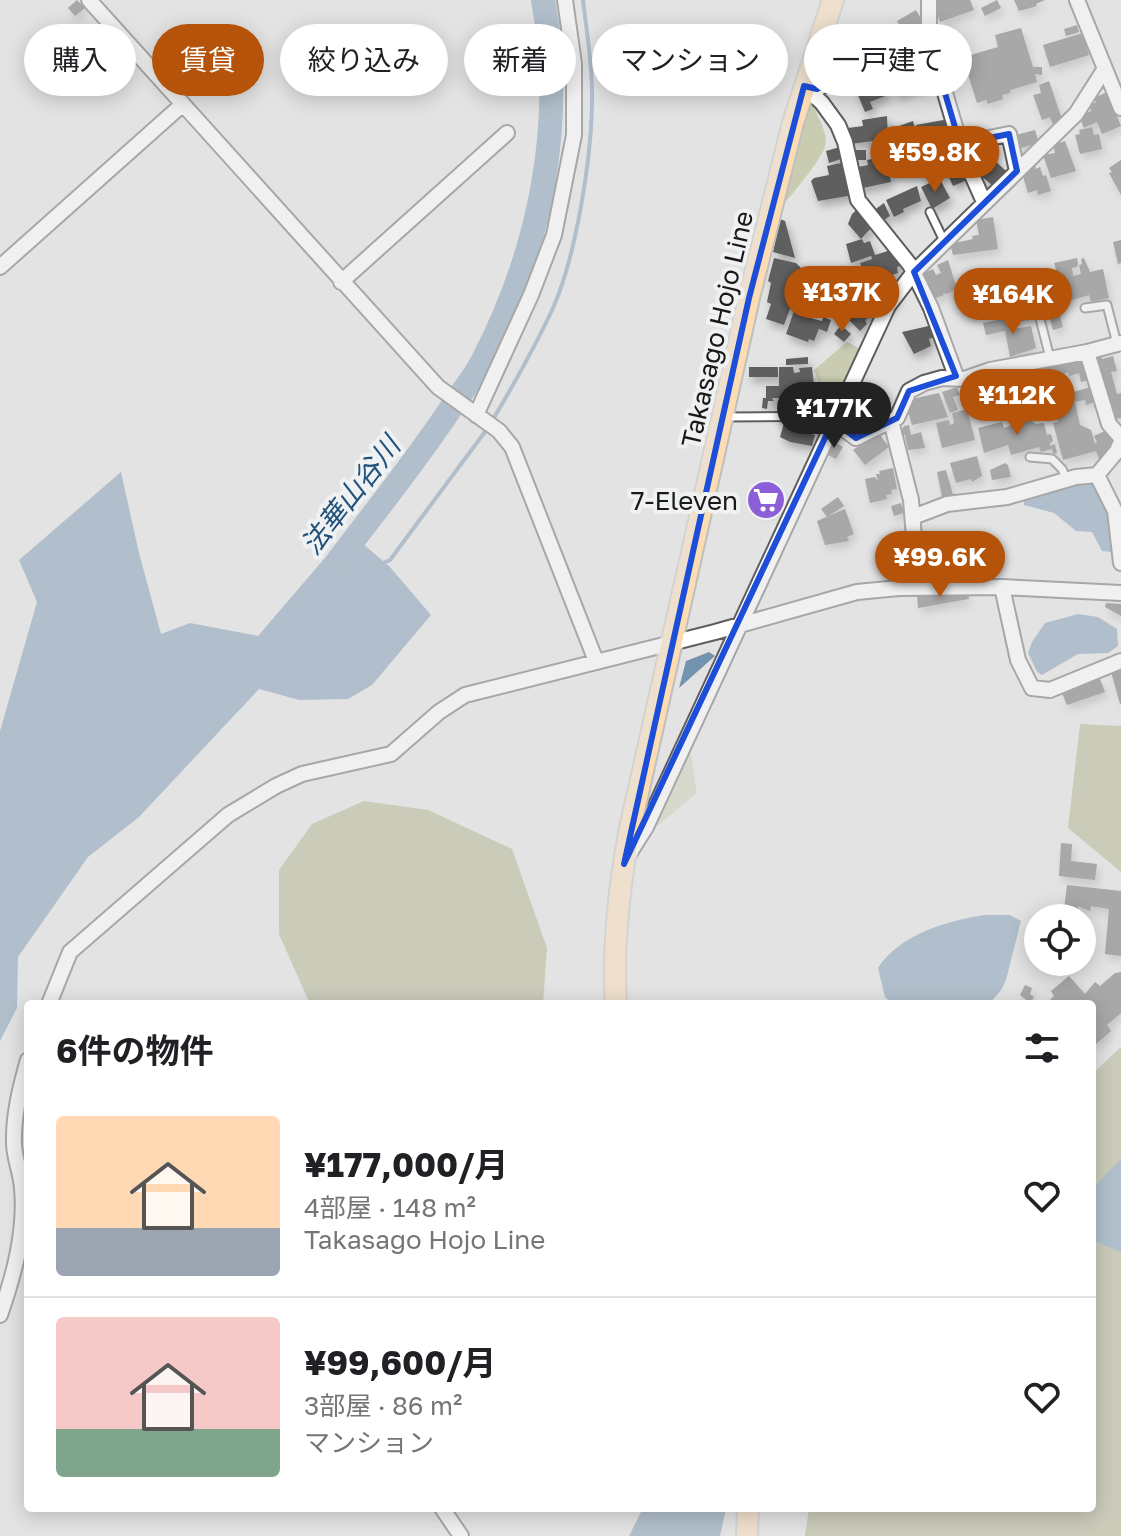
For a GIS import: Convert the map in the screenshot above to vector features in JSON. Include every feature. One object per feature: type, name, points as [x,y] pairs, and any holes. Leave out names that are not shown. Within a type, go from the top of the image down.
[{"type":"main road","name":"Takasago Hojo Line","points":[[825,24],[833,0]]},
{"type":"main road","name":"Takasago Hojo Line","points":[[616,1000],[614,975],[624,864],[749,298],[804,86]]},
{"type":"main road","points":[[747,1536],[748,1512]]},
{"type":"street","points":[[89,0],[438,387],[499,431],[512,447],[596,661]]},
{"type":"street","points":[[480,418],[554,235],[574,135],[574,64],[565,0]]},
{"type":"street","points":[[929,0],[929,24]]},
{"type":"street","points":[[1077,0],[1121,108]]},
{"type":"street","points":[[624,864],[646,827],[888,306],[914,272],[944,241],[1076,114],[1104,70]]},
{"type":"street","points":[[815,96],[838,125],[858,200],[914,272],[956,376]]},
{"type":"street","points":[[946,96],[960,144],[984,202]]},
{"type":"street","points":[[0,267],[183,104]]},
{"type":"street","points":[[341,282],[507,133]]},
{"type":"street","points":[[960,144],[1009,134],[1017,171]]},
{"type":"street","points":[[834,418],[856,438],[897,418],[909,391],[924,383],[956,376],[964,379],[990,370],[1119,344]]},
{"type":"street","points":[[1087,352],[1109,424],[1121,440],[1117,451],[1097,475]]},
{"type":"street","points":[[891,421],[911,500],[918,587]]},
{"type":"street","points":[[913,517],[947,504],[1007,497],[1090,474],[1097,475]]},
{"type":"street","points":[[1097,475],[1115,511],[1121,563]]},
{"type":"street","points":[[51,1000],[70,952],[228,815],[302,774],[391,754],[439,712],[465,695],[857,592],[918,587],[1002,587],[1121,593]]},
{"type":"street","points":[[1002,587],[1018,660],[1032,688],[1050,690],[1121,661]]},
{"type":"street","points":[[24,1076],[17,1103],[14,1147],[24,1186]]},
{"type":"street","points":[[0,1315],[13,1279],[24,1200]]},
{"type":"street","points":[[445,1512],[461,1536]]},
{"type":"lane","points":[[930,212],[944,241]]},
{"type":"lane","points":[[1085,308],[1107,305],[1119,344]]},
{"type":"lane","points":[[1038,311],[1050,358]]},
{"type":"lane","points":[[723,417],[834,418]]},
{"type":"lane","points":[[1030,457],[1052,459],[1067,480]]},
{"type":"highlighted area","points":[[929,39],[960,144],[1009,134],[1017,171],[914,272],[956,376],[909,391],[897,418],[856,438],[833,421],[624,864],[749,298],[804,86],[817,89]]},
{"type":"green space","points":[[808,98],[812,100],[826,143],[814,166],[783,205]]},
{"type":"green space","points":[[847,342],[861,349],[829,410],[814,370]]},
{"type":"green space","points":[[1080,724],[1121,726],[1121,872],[1068,828]]},
{"type":"green space","points":[[690,747],[697,793],[650,832]]},
{"type":"green space","points":[[364,801],[428,810],[512,849],[547,948],[543,1000],[308,1000],[279,934],[279,870],[312,824]]},
{"type":"green space","points":[[1121,1047],[1121,1536],[805,1536],[808,1512],[1096,1512],[1096,1070]]},
{"type":"water","points":[[121,472],[161,634],[190,623],[258,636],[348,531],[390,567],[431,615],[372,685],[348,699],[299,700],[259,689],[139,817],[88,857],[18,957],[17,1008],[0,1041],[0,731],[37,602],[19,560]]},
{"type":"water","points":[[1093,480],[1113,519],[1111,552],[1102,551],[1092,532],[1076,531],[1054,513],[1024,505],[1024,499]]},
{"type":"water","points":[[1078,614],[1098,617],[1117,629],[1118,646],[1108,653],[1078,654],[1042,675],[1037,672],[1028,653],[1045,623]]},
{"type":"water","points":[[709,652],[715,656],[679,688],[686,661]]},
{"type":"water","points":[[984,915],[1010,915],[1021,921],[1002,989],[992,1000],[888,1000],[878,968],[887,956],[911,938],[955,921]]},
{"type":"water","points":[[1121,1159],[1121,1252],[1096,1242],[1096,1185]]},
{"type":"water","points":[[641,1512],[725,1512],[720,1536],[629,1536]]},
{"type":"building","points":[[77,0],[85,8],[75,16],[68,8]]},
{"type":"building","points":[[932,0],[970,0],[974,10],[940,22]]},
{"type":"building","points":[[997,0],[1001,8],[985,16],[981,8]]},
{"type":"building","points":[[1014,0],[1045,0],[1037,6],[1019,11]]},
{"type":"building","points":[[916,10],[924,24],[899,24],[897,21]]},
{"type":"building","points":[[1077,25],[1079,32],[1066,36],[1064,29]]},
{"type":"building","points":[[1021,28],[1033,67],[1042,67],[1042,75],[1035,74],[1037,82],[1010,90],[1010,93],[1002,95],[1003,99],[988,104],[986,100],[977,103],[972,87],[972,55],[998,47],[995,35]]},
{"type":"building","points":[[1083,33],[1089,55],[1050,67],[1043,45]]},
{"type":"building","points":[[1049,81],[1063,122],[1053,125],[1050,117],[1042,120],[1033,95],[1041,93],[1039,85]]},
{"type":"building","points":[[1107,92],[1121,126],[1102,134],[1097,122],[1084,128],[1079,116],[1091,111],[1089,106],[1096,102],[1094,98]]},
{"type":"building","points":[[858,96],[885,96],[870,102],[873,109],[865,112]]},
{"type":"building","points":[[887,116],[888,139],[851,144],[848,128],[863,126],[862,120]]},
{"type":"building","points":[[949,119],[950,137],[921,142],[916,125]]},
{"type":"building","points":[[913,121],[916,132],[902,137],[899,126]]},
{"type":"building","points":[[1092,127],[1094,135],[1099,134],[1102,149],[1080,154],[1075,135],[1080,134],[1079,130]]},
{"type":"building","points":[[1035,130],[1039,143],[1018,149],[1016,135]]},
{"type":"building","points":[[898,138],[900,159],[891,160],[889,140]]},
{"type":"building","points":[[1065,141],[1076,171],[1051,178],[1043,155],[1055,153],[1053,145]]},
{"type":"building","points":[[840,147],[844,158],[829,163],[826,151]]},
{"type":"building","points":[[855,150],[866,150],[866,160],[855,160]]},
{"type":"building","points":[[939,153],[942,165],[931,168],[928,156]]},
{"type":"building","points":[[886,156],[891,182],[858,189],[853,168],[868,165],[867,160]]},
{"type":"building","points":[[992,158],[1006,171],[993,186],[979,174]]},
{"type":"building","points":[[1121,160],[1121,195],[1109,168]]},
{"type":"building","points":[[1034,162],[1036,169],[1040,167],[1043,176],[1046,175],[1051,191],[1038,195],[1037,190],[1028,193],[1022,173],[1028,171],[1027,168]]},
{"type":"building","points":[[841,163],[843,173],[849,171],[854,195],[818,201],[811,181],[829,175],[827,166]]},
{"type":"building","points":[[958,165],[965,181],[953,186],[946,171]]},
{"type":"building","points":[[934,181],[935,184],[941,181],[950,198],[932,209],[921,187]]},
{"type":"building","points":[[917,186],[921,201],[894,217],[886,200]]},
{"type":"building","points":[[884,203],[890,216],[881,222],[873,211]]},
{"type":"building","points":[[860,207],[878,236],[871,228],[861,239],[848,224],[852,214]]},
{"type":"building","points":[[993,217],[998,249],[953,255],[950,244],[973,239],[972,236],[979,235],[976,220]]},
{"type":"building","points":[[780,219],[785,221],[795,258],[773,252]]},
{"type":"building","points":[[862,239],[864,243],[870,241],[875,255],[891,250],[907,264],[897,267],[898,273],[867,283],[860,263],[872,259],[871,256],[851,263],[846,244]]},
{"type":"building","points":[[1121,240],[1121,263],[1118,264],[1113,242]]},
{"type":"building","points":[[774,258],[796,263],[804,271],[784,325],[766,319],[771,304],[767,302],[771,283],[768,281]]},
{"type":"building","points":[[1077,258],[1077,267],[1072,268],[1073,276],[1081,274],[1079,265],[1084,258],[1090,272],[1103,269],[1109,298],[1091,302],[1089,295],[1066,302],[1054,263]]},
{"type":"building","points":[[948,260],[957,289],[933,299],[922,274],[933,269],[936,275],[941,273],[937,265]]},
{"type":"building","points":[[1049,269],[1052,286],[1034,292],[1030,273]]},
{"type":"building","points":[[1028,275],[1032,294],[1024,295],[1030,319],[1019,322],[1013,299],[1018,297],[1017,290],[1012,291],[1010,279]]},
{"type":"building","points":[[985,277],[987,285],[1002,281],[1008,302],[981,309],[980,304],[978,308],[969,310],[961,285]]},
{"type":"building","points":[[858,288],[879,308],[865,320],[867,324],[860,331],[844,315],[852,308],[850,305]]},
{"type":"building","points":[[796,305],[805,307],[803,316],[831,320],[827,332],[819,329],[814,341],[809,339],[808,342],[786,334]]},
{"type":"building","points":[[1057,305],[1063,327],[1053,330],[1047,308]]},
{"type":"building","points":[[1011,317],[1014,329],[1031,326],[1036,348],[1010,357],[1005,331],[986,335],[983,323]]},
{"type":"building","points":[[841,325],[851,334],[844,342],[834,334]]},
{"type":"building","points":[[933,325],[937,336],[929,339],[931,346],[914,354],[902,332]]},
{"type":"building","points":[[1101,354],[1102,359],[1113,356],[1117,371],[1111,372],[1117,394],[1121,393],[1121,418],[1115,419],[1106,399],[1110,398],[1109,395],[1104,396],[1094,355]]},
{"type":"building","points":[[808,357],[808,364],[786,365],[786,359]]},
{"type":"building","points":[[1083,357],[1089,380],[1081,382],[1079,373],[1069,376],[1068,372],[1065,373],[1067,380],[1042,386],[1037,367]]},
{"type":"building","points":[[749,367],[778,367],[778,377],[749,377]]},
{"type":"building","points":[[779,367],[793,367],[794,373],[800,372],[799,368],[812,367],[815,396],[787,398],[784,401],[772,398],[774,401],[768,401],[767,409],[762,408],[766,386],[779,386]]},
{"type":"building","points":[[1011,369],[1014,384],[1005,388],[1014,386],[1021,406],[997,414],[992,400],[986,402],[988,409],[975,412],[967,381],[985,376],[989,394],[996,392],[992,374]]},
{"type":"building","points":[[716,379],[716,394],[708,399],[706,384]]},
{"type":"building","points":[[1030,385],[1031,389],[1039,387],[1042,399],[1023,404],[1018,389]]},
{"type":"building","points":[[957,387],[960,395],[953,397],[958,410],[950,413],[942,392]]},
{"type":"building","points":[[1091,387],[1095,402],[1086,405],[1085,400],[1075,402],[1080,425],[1091,430],[1095,444],[1094,436],[1107,430],[1113,444],[1110,446],[1112,450],[1099,459],[1096,451],[1063,460],[1053,423],[1058,422],[1057,417],[1051,419],[1047,399]]},
{"type":"building","points":[[939,393],[948,417],[912,425],[906,404],[913,402],[912,399]]},
{"type":"building","points":[[967,409],[975,440],[942,448],[936,423],[949,420],[950,425],[954,423],[952,413]]},
{"type":"building","points":[[845,411],[860,422],[854,430],[839,419]]},
{"type":"building","points":[[1027,417],[1036,424],[1044,423],[1047,435],[1051,434],[1053,441],[1050,446],[1055,444],[1057,453],[1053,454],[1052,449],[1041,452],[1039,447],[1011,455],[1008,445],[984,453],[978,428],[1002,422],[1004,428],[1012,425],[1012,420]]},
{"type":"building","points":[[801,422],[813,425],[811,434],[815,435],[812,446],[780,437],[784,423],[800,426]]},
{"type":"building","points":[[909,425],[911,435],[921,432],[925,448],[908,450],[901,431]]},
{"type":"building","points":[[878,432],[889,447],[865,465],[853,450]]},
{"type":"building","points":[[833,441],[843,447],[836,459],[826,454]]},
{"type":"building","points":[[977,456],[982,476],[972,482],[971,479],[956,483],[950,463]]},
{"type":"building","points":[[1005,463],[1011,477],[992,480],[990,470]]},
{"type":"building","points":[[893,468],[897,489],[886,495],[887,499],[870,503],[865,479],[875,477],[878,481],[876,474],[880,474],[879,471]]},
{"type":"building","points":[[946,470],[953,495],[942,497],[937,472]]},
{"type":"building","name":"7-Eleven","points":[[757,490],[775,491],[774,510],[756,509]]},
{"type":"building","points":[[838,497],[844,506],[827,517],[821,509]]},
{"type":"building","points":[[901,503],[904,513],[894,516],[891,506]]},
{"type":"building","points":[[845,509],[854,534],[847,537],[849,541],[825,545],[817,521]]},
{"type":"building","points":[[968,592],[969,599],[918,608],[917,594]]},
{"type":"building","points":[[1106,603],[1121,604],[1121,616],[1105,607]]},
{"type":"building","points":[[1121,669],[1121,704],[1120,704],[1111,672]]},
{"type":"building","points":[[1100,679],[1105,692],[1067,705],[1062,693]]},
{"type":"building","points":[[1061,843],[1072,844],[1071,861],[1097,864],[1095,880],[1059,876]]},
{"type":"building","points":[[1067,885],[1121,891],[1121,956],[1105,954],[1109,909],[1096,907],[1096,904],[1065,904]]},
{"type":"building","points":[[1121,972],[1121,1013],[1107,1025],[1111,1031],[1096,1044],[1096,1000],[1050,1000],[1054,996],[1051,991],[1069,976],[1085,994],[1095,982],[1100,986],[1115,973]]},
{"type":"building","points":[[1025,985],[1032,988],[1030,994],[1034,997],[1026,1000],[1020,995]]},
{"type":"waterway","name":"法華山谷川","points":[[337,562],[411,465],[476,372],[503,318],[520,274],[543,184],[549,139],[551,92],[543,0]]},
{"type":"waterway","points":[[492,421],[553,308],[575,235],[589,152],[592,104],[583,0]]},
{"type":"waterway","points":[[383,563],[390,560],[487,429]]},
{"type":"place","name":"7-Eleven","points":[[766,500]]}]
